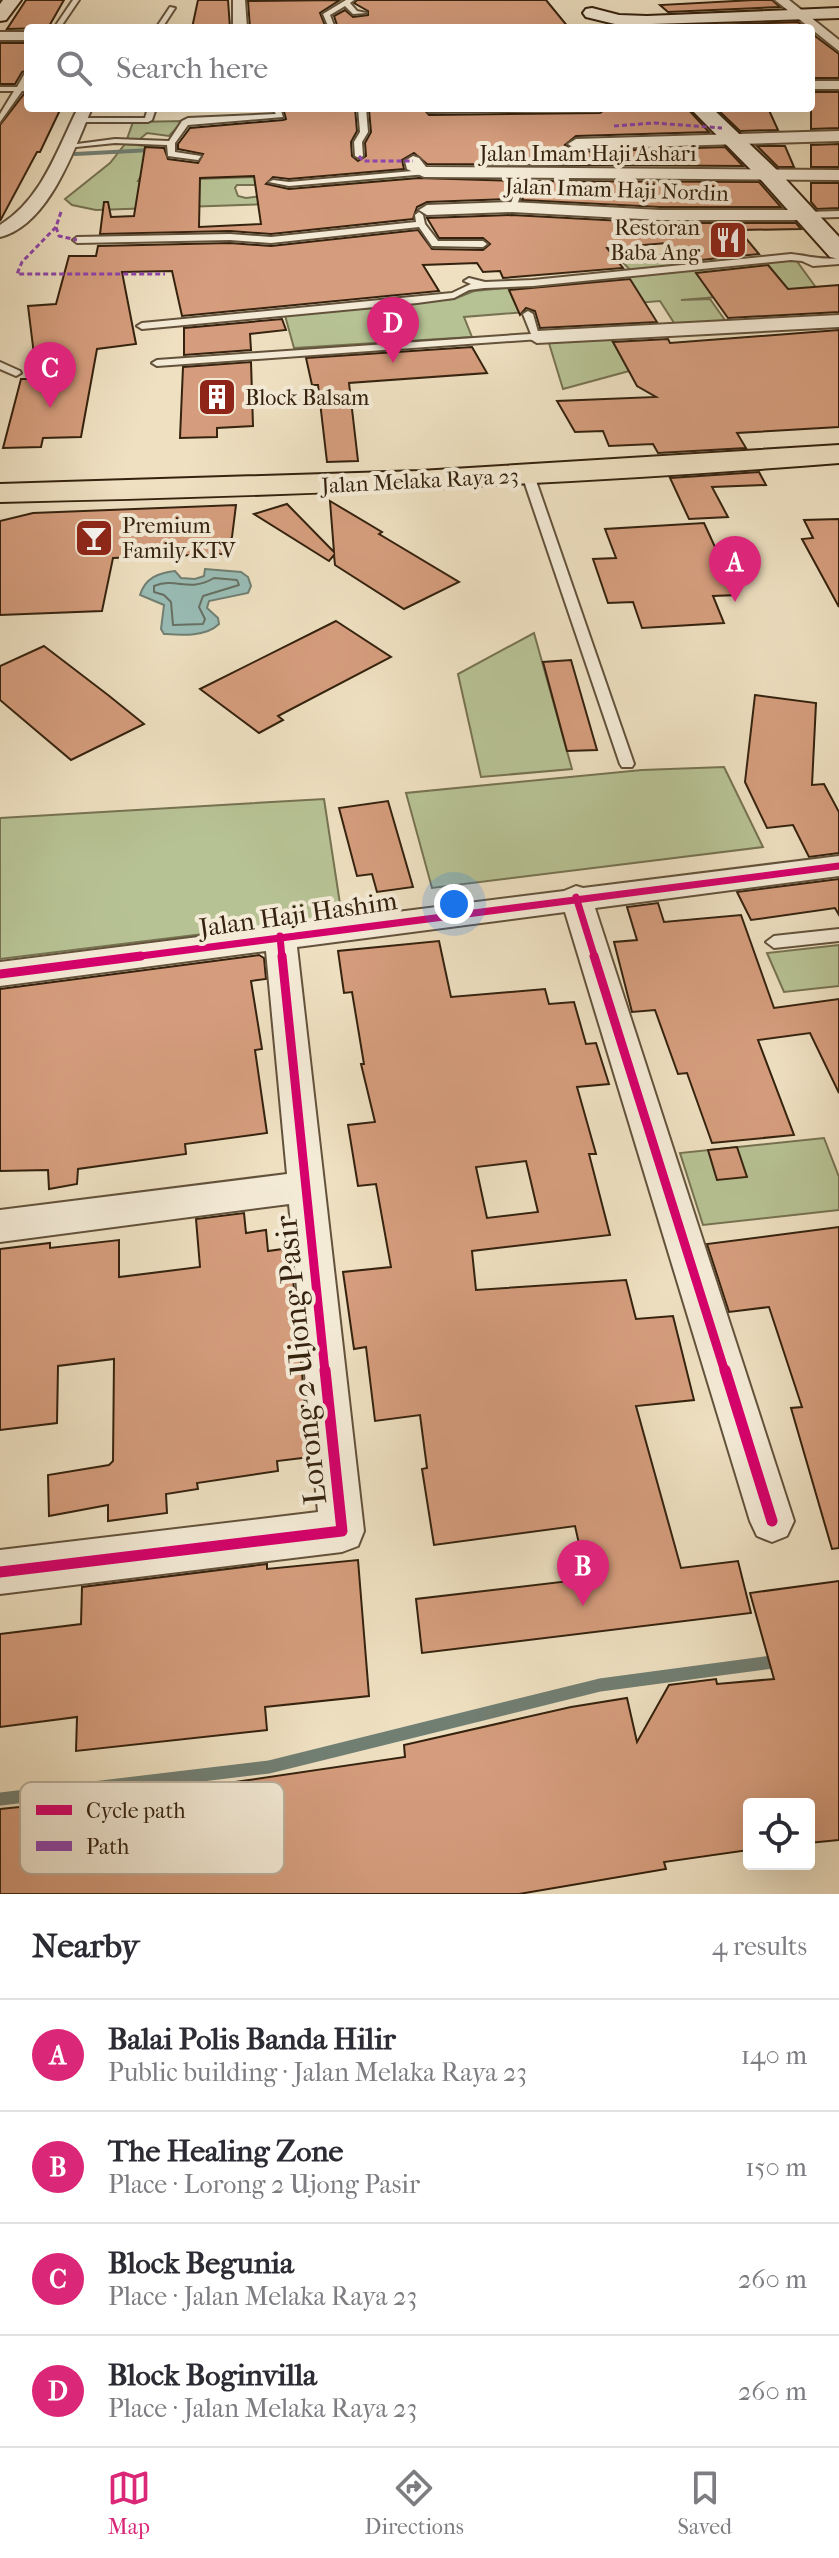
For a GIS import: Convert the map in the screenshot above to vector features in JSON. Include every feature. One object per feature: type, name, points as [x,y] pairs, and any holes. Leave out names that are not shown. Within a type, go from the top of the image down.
[{"type":"main road","points":[[0,16],[12,0]]},
{"type":"main road","points":[[576,0],[606,24]]},
{"type":"main road","points":[[592,13],[619,20],[647,21],[839,13]]},
{"type":"main road","points":[[635,24],[647,21]]},
{"type":"main road","points":[[704,112],[770,176],[839,252]]},
{"type":"main road","name":"Jalan Melaka Raya 23","points":[[0,493],[585,464],[839,444]]},
{"type":"main road","name":"Jalan Melaka Raya 23","points":[[0,478],[288,480],[528,475],[839,454]]},
{"type":"street","points":[[239,0],[240,24]]},
{"type":"street","points":[[781,0],[810,24]]},
{"type":"street","points":[[815,28],[839,47]]},
{"type":"street","points":[[0,36],[24,36]]},
{"type":"street","points":[[815,85],[839,85]]},
{"type":"street","points":[[0,232],[34,209],[82,114]]},
{"type":"street","points":[[576,144],[839,136]]},
{"type":"street","name":"Jalan Imam Haji Ashari","points":[[418,166],[525,174],[839,175]]},
{"type":"street","name":"Jalan Imam Haji Nordin","points":[[424,217],[512,207],[660,215],[806,215]]},
{"type":"street","points":[[537,337],[839,321]]},
{"type":"street","name":"Jalan Haji Hashim","points":[[0,974],[576,897],[839,866]]},
{"type":"street","points":[[576,897],[772,1521]]},
{"type":"street","name":"Lorong 2 Ujong Pasir","points":[[0,1572],[342,1531],[280,936]]},
{"type":"street","points":[[0,1226],[306,1187]]},
{"type":"lane","points":[[60,24],[76,0]]},
{"type":"lane","points":[[330,24],[326,14],[348,1],[355,13],[363,13]]},
{"type":"lane","points":[[162,24],[172,8]]},
{"type":"lane","points":[[0,89],[24,89]]},
{"type":"lane","points":[[0,120],[24,89]]},
{"type":"lane","points":[[82,114],[148,120],[151,112]]},
{"type":"lane","points":[[198,158],[171,154],[170,146],[185,123],[191,120],[277,116],[280,115],[278,112]]},
{"type":"lane","points":[[359,156],[358,143],[364,132],[362,112]]},
{"type":"lane","points":[[66,146],[115,141],[170,146]]},
{"type":"lane","points":[[273,182],[289,184],[418,166]]},
{"type":"lane","points":[[512,207],[525,174]]},
{"type":"lane","points":[[806,215],[839,214]]},
{"type":"lane","points":[[77,240],[230,237],[271,240],[424,217],[435,244],[483,244]]},
{"type":"lane","points":[[142,326],[417,300],[454,295],[466,288],[485,285],[791,257],[804,258],[813,263],[839,261]]},
{"type":"lane","points":[[469,281],[485,285]]},
{"type":"lane","points":[[157,363],[537,337],[528,314]]},
{"type":"lane","points":[[0,365],[16,373]]},
{"type":"lane","points":[[528,475],[627,764]]},
{"type":"lane","points":[[774,942],[839,935]]},
{"type":"green space","points":[[183,121],[169,136],[147,133],[140,139],[127,139],[133,122]]},
{"type":"green space","points":[[125,144],[158,147],[138,181],[257,177],[262,185],[237,185],[235,188],[238,196],[246,198],[314,189],[340,181],[430,174],[509,178],[516,183],[507,196],[96,210],[72,205],[65,199],[110,163]]},
{"type":"green space","points":[[672,254],[681,266],[630,270],[619,258]]},
{"type":"green space","points":[[796,260],[817,289],[681,300],[710,299],[727,323],[676,326],[660,301],[464,317],[472,337],[294,348],[284,312],[454,299],[474,291]]},
{"type":"green space","points":[[609,335],[629,371],[563,389],[548,340]]},
{"type":"green space","points":[[534,633],[572,769],[481,777],[458,674]]},
{"type":"green space","points":[[724,767],[763,847],[432,888],[406,793],[642,770]]},
{"type":"green space","points":[[324,799],[342,917],[0,959],[0,818]]},
{"type":"green space","points":[[839,945],[839,986],[784,992],[767,953]]},
{"type":"green space","points":[[824,1138],[839,1177],[839,1210],[703,1225],[680,1153]]},
{"type":"water","points":[[205,569],[241,572],[248,577],[251,586],[248,593],[209,601],[207,608],[218,618],[219,624],[214,628],[193,634],[164,634],[161,629],[164,605],[140,595],[145,584],[158,575],[175,571],[181,578],[195,579],[204,576]]},
{"type":"building","points":[[26,0],[64,0],[50,24],[24,24],[24,29],[7,29]]},
{"type":"building","points":[[198,0],[228,0],[230,24],[193,24]]},
{"type":"building","points":[[340,0],[320,13],[324,24],[250,24],[248,1]]},
{"type":"building","points":[[357,0],[546,0],[566,24],[337,24],[334,16],[345,10],[353,17],[368,15],[368,11],[354,3]]},
{"type":"building","points":[[772,0],[780,7],[668,12],[660,5]]},
{"type":"building","points":[[798,22],[800,24],[740,24]]},
{"type":"building","points":[[815,36],[839,54],[839,78],[815,78]]},
{"type":"building","points":[[0,43],[24,43],[24,71],[15,84],[0,84]]},
{"type":"building","points":[[815,92],[839,92],[839,128],[811,129]]},
{"type":"building","points":[[24,94],[24,112],[59,112],[0,221],[0,125]]},
{"type":"building","points":[[284,112],[355,112],[357,131],[351,142],[352,156],[358,161],[366,156],[365,143],[371,132],[369,112],[426,112],[429,115],[691,112],[709,132],[576,136],[565,145],[576,152],[725,147],[743,166],[427,164],[414,153],[402,160],[404,169],[289,179],[273,177],[266,184],[289,189],[419,178],[516,181],[509,199],[427,202],[417,207],[413,219],[271,234],[230,231],[100,234],[104,202],[108,202],[111,217],[134,216],[145,147],[164,148],[168,159],[198,163],[203,154],[178,149],[178,144],[190,128],[286,119]],"holes":[[[254,176],[261,224],[199,227],[200,178]]]},
{"type":"building","points":[[720,112],[770,112],[778,130],[740,131]]},
{"type":"building","points":[[839,144],[839,167],[811,167],[811,145]]},
{"type":"building","points":[[757,146],[785,146],[794,167],[778,167]]},
{"type":"building","points":[[530,181],[759,182],[781,207],[660,207],[522,200]]},
{"type":"building","points":[[811,183],[839,183],[839,208],[817,209],[811,202]]},
{"type":"building","points":[[512,215],[660,223],[796,223],[801,229],[739,230],[759,254],[682,262],[667,243],[607,248],[623,268],[503,278],[500,271],[483,272],[477,263],[423,265],[439,291],[182,316],[172,271],[122,272],[136,344],[97,349],[81,437],[43,438],[41,447],[3,448],[21,379],[37,379],[28,306],[56,304],[69,256],[96,256],[98,246],[230,243],[271,246],[418,230],[432,249],[483,250],[490,244],[483,238],[439,238],[427,218]]},
{"type":"building","points":[[768,265],[788,289],[839,285],[839,312],[728,318],[696,273]]},
{"type":"building","points":[[630,279],[657,322],[540,328],[535,311],[526,308],[520,315],[509,290]]},
{"type":"building","points":[[282,319],[286,330],[250,334],[251,350],[184,355],[184,328]]},
{"type":"building","points":[[839,330],[839,427],[737,433],[746,448],[658,453],[653,444],[609,446],[603,431],[575,432],[557,401],[656,397],[637,386],[613,342],[668,339],[670,343]]},
{"type":"building","points":[[472,347],[487,373],[349,383],[358,461],[327,462],[318,385],[312,385],[306,358]]},
{"type":"building","name":"Block Balsam","points":[[251,362],[253,426],[217,428],[217,437],[180,438],[183,367]]},
{"type":"building","points":[[759,472],[766,485],[712,487],[728,517],[689,519],[670,478]]},
{"type":"building","points":[[330,501],[459,582],[404,609],[335,565],[334,555],[329,561],[254,514],[287,504],[334,552]]},
{"type":"building","points":[[236,505],[232,537],[222,554],[113,558],[102,611],[0,615],[0,521],[33,513]]},
{"type":"building","points":[[839,519],[839,607],[802,539],[813,538],[804,520]]},
{"type":"building","points":[[704,523],[737,595],[713,596],[724,623],[642,628],[633,602],[608,603],[593,559],[616,558],[605,529]]},
{"type":"building","points":[[336,621],[391,657],[278,716],[283,720],[259,733],[200,689]]},
{"type":"building","points":[[44,646],[144,724],[71,760],[0,700],[0,666]]},
{"type":"building","points":[[571,660],[597,750],[567,751],[543,662]]},
{"type":"building","points":[[755,695],[816,703],[812,785],[824,784],[839,812],[839,853],[809,857],[793,825],[767,828],[745,782]]},
{"type":"building","points":[[388,801],[413,887],[377,892],[372,874],[357,876],[339,808]]},
{"type":"building","points":[[839,879],[839,915],[835,908],[751,920],[737,892]]},
{"type":"building","points":[[658,903],[664,922],[741,915],[774,1008],[839,999],[839,1093],[810,1033],[758,1040],[794,1135],[712,1143],[687,1073],[678,1074],[655,1010],[632,1012],[614,942],[637,940],[627,907]]},
{"type":"building","points":[[439,941],[451,997],[545,989],[549,1004],[574,1002],[586,1044],[596,1043],[609,1084],[577,1087],[596,1154],[589,1154],[610,1235],[472,1251],[476,1290],[626,1280],[636,1319],[673,1316],[694,1400],[636,1406],[681,1568],[738,1561],[751,1613],[422,1653],[416,1599],[587,1579],[575,1526],[434,1545],[422,1469],[427,1468],[420,1415],[375,1421],[366,1347],[354,1349],[343,1272],[391,1267],[376,1184],[358,1186],[348,1125],[375,1122],[361,1064],[364,1064],[352,992],[344,993],[338,951]],"holes":[[[526,1161],[538,1212],[487,1218],[476,1167]]]},
{"type":"building","points":[[259,955],[264,958],[266,979],[251,981],[262,1049],[255,1050],[267,1133],[185,1144],[186,1154],[78,1169],[77,1184],[49,1189],[48,1170],[0,1171],[0,989]]},
{"type":"building","points":[[737,1147],[747,1177],[717,1180],[708,1150]]},
{"type":"building","points":[[244,1213],[246,1233],[266,1230],[268,1251],[290,1248],[310,1457],[277,1461],[278,1471],[197,1483],[198,1489],[166,1494],[167,1513],[108,1521],[108,1505],[49,1516],[48,1475],[109,1465],[113,1461],[114,1359],[58,1366],[57,1423],[0,1430],[0,1249],[50,1243],[50,1248],[119,1240],[119,1277],[200,1267],[196,1219]]},
{"type":"building","points":[[839,1227],[839,1548],[832,1549],[791,1408],[802,1407],[769,1307],[729,1312],[707,1244]]},
{"type":"building","points":[[358,1560],[369,1696],[265,1707],[267,1730],[76,1751],[77,1717],[0,1727],[0,1634],[81,1624],[82,1587],[267,1564],[267,1569]]},
{"type":"building","points":[[839,1581],[839,1840],[815,1842],[815,1798],[743,1798],[743,1851],[664,1862],[666,1869],[519,1894],[0,1894],[0,1809],[20,1807],[20,1874],[284,1874],[284,1782],[235,1782],[405,1757],[404,1745],[571,1707],[627,1698],[637,1742],[669,1685],[716,1679],[717,1684],[774,1679],[750,1593]]},
{"type":"waterway","points":[[75,154],[189,148]]},
{"type":"waterway","points":[[143,1782],[269,1767],[600,1685],[780,1661]]},
{"type":"waterway","points":[[0,1799],[20,1797]]},
{"type":"marked path","points":[[614,126],[654,123],[722,128]]},
{"type":"marked path","points":[[359,156],[363,161],[413,161]]},
{"type":"marked path","points":[[61,212],[56,227],[59,236],[77,240]]},
{"type":"marked path","points":[[56,227],[22,262],[17,274],[165,274]]},
{"type":"cycle path","points":[[0,974],[839,866]]},
{"type":"cycle path","points":[[576,897],[772,1521]]},
{"type":"cycle path","points":[[0,1572],[342,1531],[280,936]]},
{"type":"place","name":"Restoran Baba Ang","points":[[728,240]]},
{"type":"place","name":"Block Boginvilla","points":[[393,363]]},
{"type":"place","name":"Block Balsam","points":[[217,397]]},
{"type":"place","name":"Block Begunia","points":[[50,408]]},
{"type":"place","name":"Premium Family KTV","points":[[94,538]]},
{"type":"place","name":"Balai Polis Banda Hilir","points":[[735,602]]},
{"type":"place","name":"The Healing Zone","points":[[583,1606]]}]
